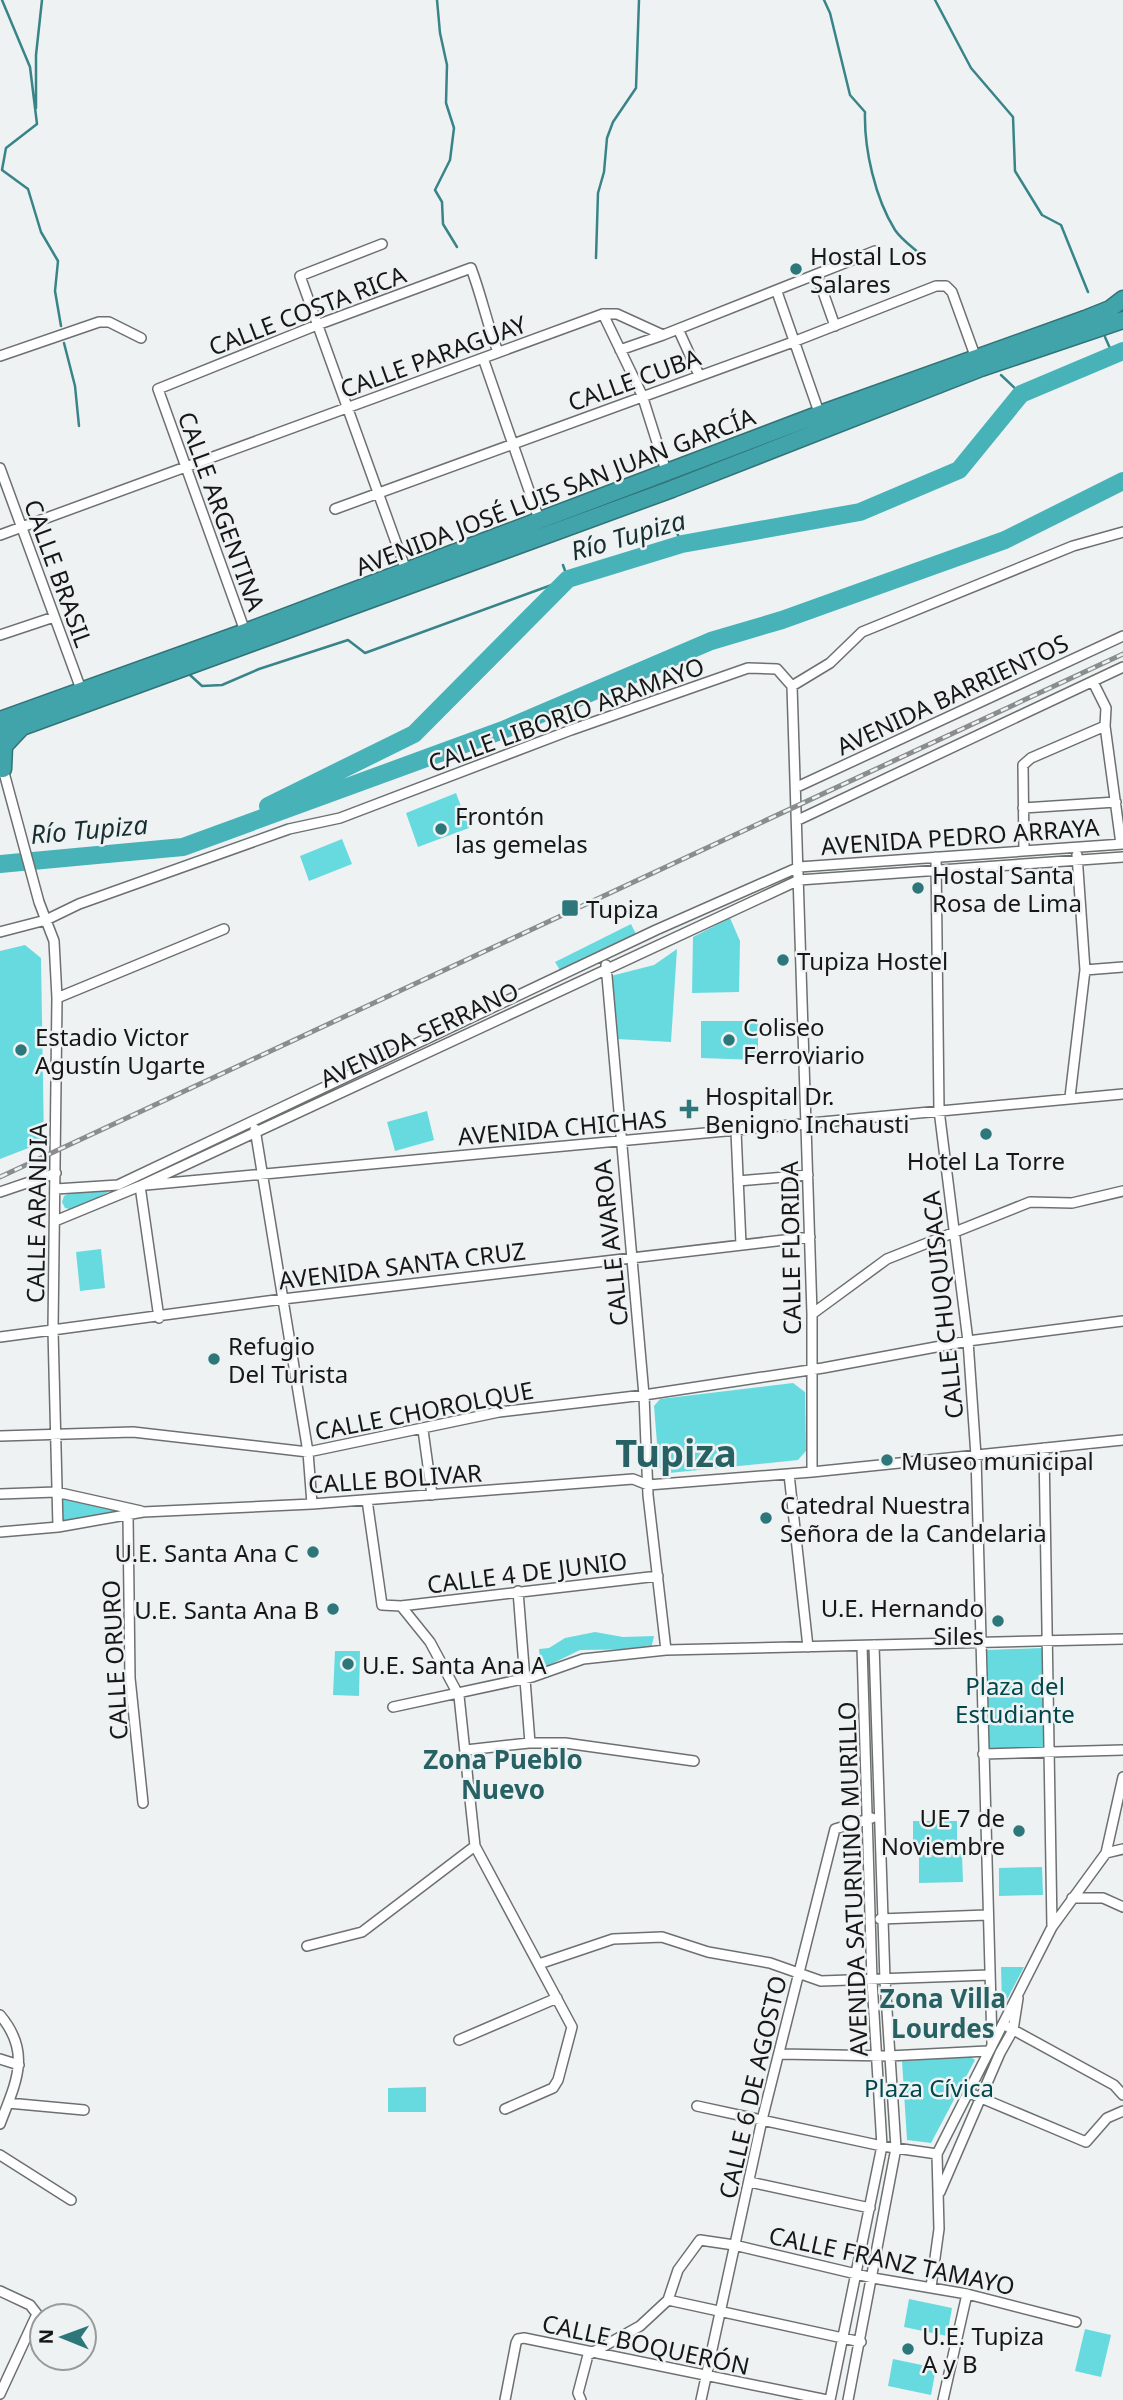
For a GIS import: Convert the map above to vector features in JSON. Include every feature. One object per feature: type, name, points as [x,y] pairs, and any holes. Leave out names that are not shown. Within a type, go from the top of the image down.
[{"type":"highway","name":"AVENIDA JOSÉ LUIS SAN JUAN GARCÍA","points":[[0,735],[978,363],[1110,309],[1123,299]]},
{"type":"highway","name":"AVENIDA JOSÉ LUIS SAN JUAN GARCÍA","points":[[978,363],[1123,320]]},
{"type":"highway","name":"AVENIDA JOSÉ LUIS SAN JUAN GARCÍA","points":[[0,720],[247,639]]},
{"type":"highway","points":[[2,767],[4,746],[11,736],[24,726]]},
{"type":"street","points":[[383,244],[300,276],[409,578]]},
{"type":"street","points":[[620,350],[679,331],[875,251]]},
{"type":"street","name":"CALLE COSTA RICA","points":[[158,389],[317,325],[471,268],[486,308],[485,320],[498,352]]},
{"type":"street","points":[[817,275],[835,326]]},
{"type":"street","name":"CALLE CUBA","points":[[335,509],[793,342],[936,286],[946,286],[952,292],[978,363]]},
{"type":"street","points":[[777,292],[823,421]]},
{"type":"street","points":[[663,335],[617,314],[603,314],[642,395],[670,481]]},
{"type":"street","name":"CALLE PARAGUAY","points":[[0,535],[603,314]]},
{"type":"street","points":[[0,356],[99,322],[108,322],[141,338]]},
{"type":"street","points":[[679,331],[699,375]]},
{"type":"street","points":[[483,358],[542,528]]},
{"type":"street","name":"CALLE ARGENTINA","points":[[158,389],[247,639]]},
{"type":"street","name":"CALLE BRASIL","points":[[0,468],[82,692]]},
{"type":"street","points":[[792,686],[830,663],[862,632],[1073,546],[1123,532]]},
{"type":"street","points":[[0,635],[54,617]]},
{"type":"street","name":"AVENIDA BARRIENTOS","points":[[797,787],[1123,636]]},
{"type":"street","name":"AVENIDA BARRIENTOS","points":[[798,820],[1123,667]]},
{"type":"street","name":"CALLE LIBORIO ARAMAYO","points":[[0,932],[46,920],[79,904],[289,830],[340,818],[571,730],[748,668],[777,670],[792,686]]},
{"type":"street","points":[[1093,682],[1106,708],[1105,726],[1122,844]]},
{"type":"street","name":"CALLE FLORIDA","points":[[792,686],[812,1314],[812,1472]]},
{"type":"street","points":[[1024,851],[1023,765],[1031,758],[1105,726]]},
{"type":"street","name":"CALLE ARANDIA","points":[[2,767],[39,902],[54,941],[57,999],[53,1330],[58,1527]]},
{"type":"street","points":[[1023,808],[1115,802]]},
{"type":"street","name":"AVENIDA PEDRO ARRAYA","points":[[799,867],[1122,844]]},
{"type":"street","points":[[1070,1097],[1085,970],[1076,849]]},
{"type":"street","name":"CALLE CHUQUISACA","points":[[936,857],[939,1110],[968,1341],[976,1456],[989,2047]]},
{"type":"street","name":"AVENIDA PEDRO ARRAYA","points":[[799,880],[1123,857]]},
{"type":"street","name":"AVENIDA SERRANO","points":[[55,1221],[138,1181],[252,1120],[799,867]]},
{"type":"street","name":"AVENIDA SERRANO","points":[[56,1188],[118,1185],[138,1181],[255,1131],[799,880]]},
{"type":"street","points":[[57,999],[224,929]]},
{"type":"street","name":"CALLE AVAROA","points":[[605,956],[644,1395],[648,1485],[666,1650]]},
{"type":"street","points":[[1085,970],[1123,967]]},
{"type":"street","name":"AVENIDA CHICHAS","points":[[138,1181],[263,1174],[1123,1094]]},
{"type":"street","points":[[252,1120],[308,1452],[312,1504]]},
{"type":"street","points":[[736,1132],[741,1245]]},
{"type":"street","points":[[0,1192],[56,1173]]},
{"type":"street","points":[[738,1181],[808,1175]]},
{"type":"street","points":[[138,1181],[159,1318]]},
{"type":"street","points":[[812,1314],[887,1259],[1030,1202],[1072,1203],[1123,1191]]},
{"type":"street","name":"AVENIDA SANTA CRUZ","points":[[0,1337],[159,1318],[283,1299],[810,1237]]},
{"type":"street","name":"CALLE CHOROLQUE","points":[[0,1436],[132,1432],[308,1452],[499,1412],[644,1395],[812,1370],[968,1341],[1123,1321]]},
{"type":"street","points":[[423,1430],[432,1495]]},
{"type":"street","name":"CALLE BOLIVAR","points":[[143,1512],[312,1504],[633,1479],[648,1485],[812,1472],[1123,1440]]},
{"type":"street","points":[[1044,1448],[1052,1927]]},
{"type":"street","points":[[789,1474],[808,1647]]},
{"type":"street","points":[[0,1494],[56,1492],[143,1512]]},
{"type":"street","points":[[367,1500],[382,1605],[401,1606],[430,1642],[459,1695],[475,1846],[557,1998],[573,2034],[554,2088],[505,2109]]},
{"type":"street","points":[[0,1532],[58,1527],[143,1512]]},
{"type":"street","name":"CALLE ORURO","points":[[128,1516],[130,1678],[143,1803]]},
{"type":"street","name":"CALLE 4 DE JUNIO","points":[[401,1606],[658,1576]]},
{"type":"street","points":[[518,1591],[527,1678],[530,1743]]},
{"type":"street","points":[[393,1707],[444,1695],[459,1695],[527,1678],[583,1660],[666,1650],[1123,1639]]},
{"type":"street","name":"AVENIDA SATURNINO MURILLO","points":[[848,2400],[896,2148],[885,1980],[874,1645]]},
{"type":"street","name":"AVENIDA SATURNINO MURILLO","points":[[828,2400],[883,2146],[872,1981],[862,1646]]},
{"type":"street","points":[[466,1750],[530,1743],[565,1743],[694,1761]]},
{"type":"street","points":[[984,1754],[1123,1750]]},
{"type":"street","points":[[932,2287],[939,2229],[937,2154],[1052,1927],[1105,1853],[1123,1777]]},
{"type":"street","name":"CALLE 6 DE AGOSTO","points":[[701,2400],[762,2120],[835,1829],[880,1816]]},
{"type":"street","points":[[307,1946],[362,1932],[475,1846]]},
{"type":"street","points":[[1105,1853],[1123,1849]]},
{"type":"street","points":[[1072,1898],[1103,1898],[1123,1907]]},
{"type":"street","points":[[871,1920],[987,1915]]},
{"type":"street","points":[[539,1964],[613,1939],[662,1937],[708,1952],[770,1963],[821,1981],[989,1975]]},
{"type":"street","points":[[938,2197],[1013,2030],[1020,1988]]},
{"type":"street","points":[[458,2040],[557,1998]]},
{"type":"street","points":[[0,2015],[19,2045],[19,2065],[0,2124]]},
{"type":"street","points":[[1002,2023],[1114,2085],[1123,2095]]},
{"type":"street","points":[[780,2054],[890,2056],[989,2047]]},
{"type":"street","points":[[0,2059],[19,2065]]},
{"type":"street","points":[[967,2092],[1086,2142],[1107,2118],[1123,2111]]},
{"type":"street","points":[[8,2103],[83,2110]]},
{"type":"street","points":[[697,2106],[883,2146],[937,2154]]},
{"type":"street","points":[[0,2155],[71,2200]]},
{"type":"street","points":[[750,2182],[870,2208]]},
{"type":"street","name":"CALLE FRANZ TAMAYO","points":[[668,2300],[678,2270],[700,2240],[734,2245],[873,2278],[967,2294],[1076,2322]]},
{"type":"street","points":[[0,2291],[30,2305],[37,2315],[0,2393]]},
{"type":"street","points":[[943,2400],[967,2294]]},
{"type":"street","points":[[578,2398],[584,2362],[593,2352],[640,2326],[668,2300],[861,2342]]},
{"type":"street","name":"CALLE BOQUERÓN","points":[[505,2400],[518,2339],[828,2400]]},
{"type":"green space","points":[[456,793],[469,828],[418,847],[406,813]]},
{"type":"green space","points":[[342,839],[352,864],[309,881],[300,856]]},
{"type":"green space","points":[[730,918],[740,941],[739,992],[692,993],[693,937]]},
{"type":"green space","points":[[631,924],[636,934],[561,972],[555,962]]},
{"type":"green space","name":"Estadio Victor Agustín Ugarte","points":[[25,945],[41,958],[44,1142],[0,1159],[0,951]]},
{"type":"green space","points":[[677,949],[671,1042],[617,1039],[611,976],[654,965]]},
{"type":"green space","name":"Coliseo Ferroviario","points":[[701,1021],[758,1021],[758,1060],[701,1058]]},
{"type":"green space","points":[[427,1111],[434,1140],[395,1151],[387,1122]]},
{"type":"green space","points":[[110,1191],[74,1210],[65,1208],[62,1202],[64,1196],[72,1192]]},
{"type":"green space","points":[[101,1249],[105,1288],[80,1291],[76,1252]]},
{"type":"green space","points":[[793,1383],[805,1392],[806,1451],[798,1460],[669,1473],[659,1468],[654,1406],[660,1399]]},
{"type":"green space","points":[[59,1495],[134,1512],[61,1524]]},
{"type":"green space","points":[[595,1632],[623,1637],[654,1636],[651,1649],[580,1650],[541,1669],[539,1649],[549,1648],[565,1638]]},
{"type":"green space","name":"Plaza del Estudiante","points":[[1042,1648],[1044,1748],[989,1749],[987,1650]]},
{"type":"green space","points":[[335,1651],[360,1651],[359,1696],[333,1695]]},
{"type":"green space","points":[[913,1821],[957,1821],[957,1848],[913,1849]]},
{"type":"green space","points":[[962,1854],[963,1882],[919,1883],[919,1855]]},
{"type":"green space","points":[[1042,1867],[1043,1895],[999,1896],[999,1868]]},
{"type":"green space","points":[[1001,1967],[1024,1967],[1002,2009]]},
{"type":"green space","name":"Plaza Cívica","points":[[971,2057],[975,2060],[931,2143],[907,2140],[902,2061]]},
{"type":"green space","points":[[426,2087],[426,2112],[388,2112],[388,2088]]},
{"type":"green space","points":[[909,2299],[952,2308],[947,2336],[904,2327]]},
{"type":"green space","points":[[1085,2329],[1111,2335],[1101,2377],[1075,2371]]},
{"type":"green space","points":[[893,2359],[936,2368],[931,2395],[888,2386]]},
{"type":"waterway","points":[[2,0],[30,67],[37,124],[6,148],[2,170],[28,189],[41,232],[58,261],[55,291],[61,326]]},
{"type":"waterway","points":[[36,108],[36,55],[42,0]]},
{"type":"waterway","points":[[437,0],[447,65],[446,103],[454,128],[450,160],[435,190],[442,202],[443,224],[457,247]]},
{"type":"waterway","points":[[596,258],[598,193],[604,172],[607,138],[613,122],[636,88],[639,0]]},
{"type":"waterway","points":[[824,0],[830,13],[850,95],[865,112],[869,157],[876,188],[897,233],[919,253]]},
{"type":"waterway","points":[[935,0],[971,68],[1013,117],[1015,171],[1042,215],[1061,225],[1088,292]]},
{"type":"waterway","points":[[1105,337],[1113,355]]},
{"type":"waterway","points":[[64,343],[75,386],[79,426]]},
{"type":"waterway","name":"Río Tupiza","points":[[268,806],[414,734],[568,579],[682,544],[860,512],[959,470],[1021,394],[1123,351]]},
{"type":"waterway","points":[[1001,375],[1021,394]]},
{"type":"waterway","name":"Río Tupiza","points":[[0,864],[183,847],[503,730],[711,641],[782,620],[1005,540],[1123,481]]},
{"type":"waterway","points":[[673,524],[682,544]]},
{"type":"waterway","points":[[190,675],[202,686],[222,685],[259,669],[348,640],[365,653],[568,579],[563,565]]},
{"type":"railway","points":[[0,1177],[1123,654]]},
{"type":"place","name":"Hostal Los Salares","points":[[796,269]]},
{"type":"place","name":"Frontón las gemelas","points":[[441,829]]},
{"type":"place","name":"Hostal Santa Rosa de Lima","points":[[918,888]]},
{"type":"place","name":"Tupiza","points":[[570,908]]},
{"type":"place","name":"Tupiza Hostel","points":[[783,960]]},
{"type":"place","name":"Coliseo Ferroviario","points":[[729,1040]]},
{"type":"place","name":"Estadio Victor Agustín Ugarte","points":[[21,1050]]},
{"type":"place","name":"Hospital Dr. Benigno Inchausti","points":[[689,1109]]},
{"type":"place","name":"Hotel La Torre","points":[[986,1134]]},
{"type":"place","name":"Refugio Del Turista","points":[[214,1359]]},
{"type":"place","name":"Museo municipal","points":[[887,1460]]},
{"type":"place","name":"Catedral Nuestra Señora de la Candelaria","points":[[766,1518]]},
{"type":"place","name":"U.E. Santa Ana C","points":[[313,1552]]},
{"type":"place","name":"U.E. Santa Ana B","points":[[333,1609]]},
{"type":"place","name":"U.E. Hernando Siles","points":[[998,1621]]},
{"type":"place","name":"U.E. Santa Ana A","points":[[348,1664]]},
{"type":"place","name":"UE 7 de Noviembre","points":[[1019,1831]]},
{"type":"place","name":"U.E. Tupiza A y B","points":[[908,2349]]},
{"type":"district","name":"Tupiza","points":[[676,1452]]},
{"type":"district","name":"Zona Pueblo Nuevo","points":[[503,1774]]},
{"type":"district","name":"Zona Villa Lourdes","points":[[943,2013]]}]
